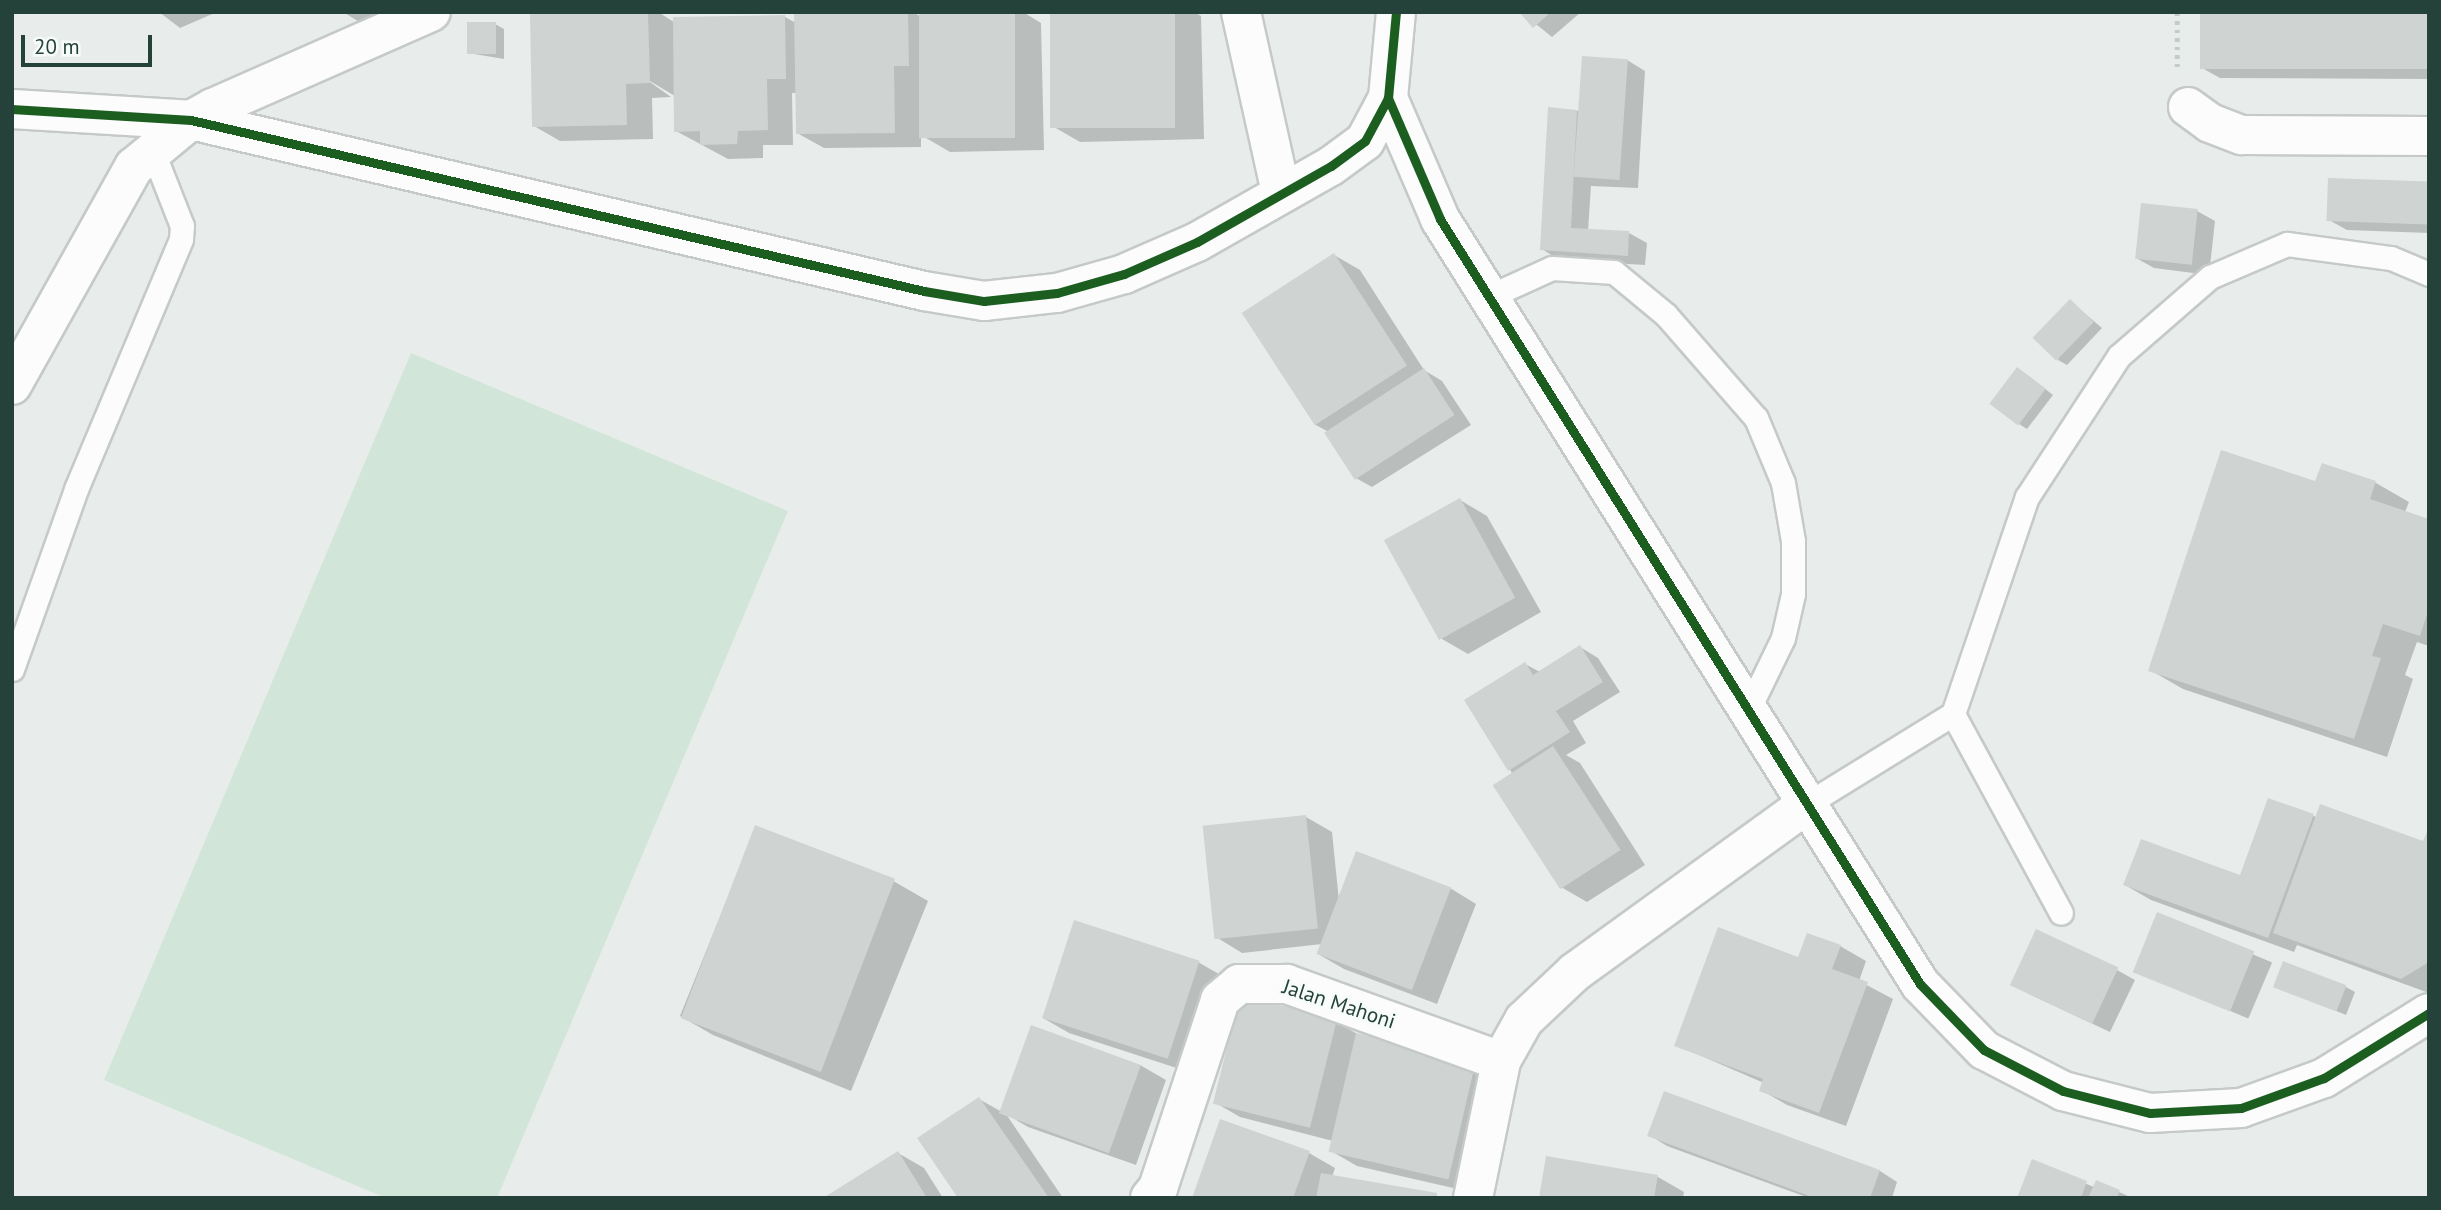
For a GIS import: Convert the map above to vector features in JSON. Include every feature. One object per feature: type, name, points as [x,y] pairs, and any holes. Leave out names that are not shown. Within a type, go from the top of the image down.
[{"type":"street","points":[[12,385],[134,167],[191,120],[431,12]]},
{"type":"street","points":[[1241,12],[1281,193]]},
{"type":"street","points":[[12,109],[191,120],[924,291],[984,301],[1058,293],[1124,274],[1198,242],[1331,166],[1365,141],[1388,99],[1396,12]]},
{"type":"street","points":[[1388,99],[1440,219],[1488,297],[1920,984],[1984,1050],[2063,1091],[2150,1113],[2241,1108],[2325,1078],[2429,1013]]},
{"type":"street","points":[[2188,107],[2210,123],[2242,135],[2429,136]]},
{"type":"street","points":[[1473,1198],[1501,1061],[1524,1020],[1575,972],[1807,804]]},
{"type":"street","name":"Jalan Mahoni","points":[[1150,1198],[1158,1188],[1220,1000],[1239,984],[1287,984],[1501,1061]]},
{"type":"lane","points":[[12,669],[76,489],[181,239],[182,226],[153,152]]},
{"type":"lane","points":[[1807,804],[1953,714],[2026,498],[2119,356],[2210,277],[2287,244],[2391,258],[2429,274]]},
{"type":"lane","points":[[1488,297],[1552,268],[1614,272],[1666,315],[1756,418],[1783,483],[1793,541],[1793,594],[1783,638],[1748,710]]},
{"type":"lane","points":[[1953,714],[2061,913]]},
{"type":"path","points":[[2178,12],[2178,85],[2188,107]]},
{"type":"green space","points":[[411,353],[788,511],[497,1198],[386,1198],[104,1080]]},
{"type":"building","points":[[530,12],[648,12],[650,83],[626,84],[627,125],[532,127]]},
{"type":"building","points":[[794,12],[908,12],[909,66],[894,66],[895,133],[796,134]]},
{"type":"building","points":[[919,12],[1015,12],[1015,138],[919,138]]},
{"type":"building","points":[[1050,12],[1175,12],[1175,128],[1050,128]]},
{"type":"building","points":[[1519,12],[1551,12],[1533,28]]},
{"type":"building","points":[[2200,12],[2429,12],[2429,69],[2200,69]]},
{"type":"building","points":[[785,15],[786,79],[767,79],[768,130],[738,131],[737,144],[700,145],[700,131],[674,132],[673,17]]},
{"type":"building","points":[[467,22],[496,22],[496,54],[467,54]]},
{"type":"building","points":[[1582,56],[1628,59],[1619,180],[1574,177]]},
{"type":"building","points":[[1548,107],[1577,110],[1571,228],[1629,231],[1628,256],[1540,250]]},
{"type":"building","points":[[2328,178],[2429,182],[2427,224],[2326,221]]},
{"type":"building","points":[[2141,203],[2198,209],[2192,265],[2135,259]]},
{"type":"building","points":[[1334,253],[1407,365],[1315,425],[1242,313]]},
{"type":"building","points":[[2070,299],[2094,322],[2056,361],[2032,338]]},
{"type":"building","points":[[2017,367],[2046,389],[2018,425],[1989,404]]},
{"type":"building","points":[[1424,368],[1454,415],[1355,480],[1324,433]]},
{"type":"building","points":[[2221,450],[2315,481],[2322,463],[2376,481],[2370,499],[2429,519],[2429,608],[2420,636],[2383,624],[2372,656],[2381,658],[2354,739],[2148,671]]},
{"type":"building","points":[[1460,498],[1515,598],[1439,640],[1384,540]]},
{"type":"building","points":[[1580,645],[1603,682],[1556,711],[1570,732],[1508,771],[1464,700],[1525,662],[1533,675]]},
{"type":"building","points":[[1553,746],[1621,850],[1560,889],[1493,785]]},
{"type":"building","points":[[2268,798],[2314,814],[2268,938],[2123,885],[2141,839],[2240,875]]},
{"type":"building","points":[[2320,804],[2423,841],[2429,827],[2429,962],[2401,979],[2273,933]]},
{"type":"building","points":[[1306,815],[1318,928],[1214,939],[1203,826]]},
{"type":"building","points":[[755,825],[895,879],[821,1072],[681,1018]]},
{"type":"building","points":[[1356,851],[1451,888],[1412,990],[1317,954]]},
{"type":"building","points":[[2157,912],[2254,951],[2230,1012],[2133,972]]},
{"type":"building","points":[[1074,920],[1200,961],[1168,1059],[1042,1018]]},
{"type":"building","points":[[1718,927],[1798,957],[1807,933],[1841,945],[1832,969],[1868,982],[1819,1113],[1759,1091],[1763,1079],[1674,1046]]},
{"type":"building","points":[[2036,929],[2118,967],[2092,1024],[2010,985]]},
{"type":"building","points":[[2283,961],[2346,985],[2336,1012],[2273,987]]},
{"type":"building","points":[[1240,995],[1337,1019],[1310,1128],[1213,1104]]},
{"type":"building","points":[[1031,1025],[1141,1065],[1109,1153],[999,1113]]},
{"type":"building","points":[[1356,1033],[1476,1061],[1448,1180],[1329,1152]]},
{"type":"building","points":[[1664,1091],[1880,1170],[1870,1198],[1815,1198],[1647,1136]]},
{"type":"building","points":[[979,1097],[1049,1198],[958,1198],[917,1138]]},
{"type":"building","points":[[1220,1119],[1310,1151],[1293,1198],[1192,1198]]},
{"type":"building","points":[[898,1151],[927,1198],[823,1198]]},
{"type":"building","points":[[1546,1156],[1658,1175],[1654,1198],[1539,1198]]},
{"type":"building","points":[[2032,1159],[2087,1181],[2081,1198],[2017,1198]]},
{"type":"building","points":[[1321,1173],[1437,1193],[1437,1198],[1316,1198]]},
{"type":"building","points":[[2096,1180],[2120,1190],[2117,1198],[2088,1198]]},
{"type":"cycle path","points":[[12,109],[191,120],[924,291],[984,301],[1057,293],[1124,274],[1197,242],[1331,166],[1365,141],[1388,98],[1396,12]]},
{"type":"cycle path","points":[[1388,98],[1440,219],[1920,984],[1984,1050],[2063,1091],[2150,1113],[2241,1108],[2324,1078],[2429,1013]]}]
